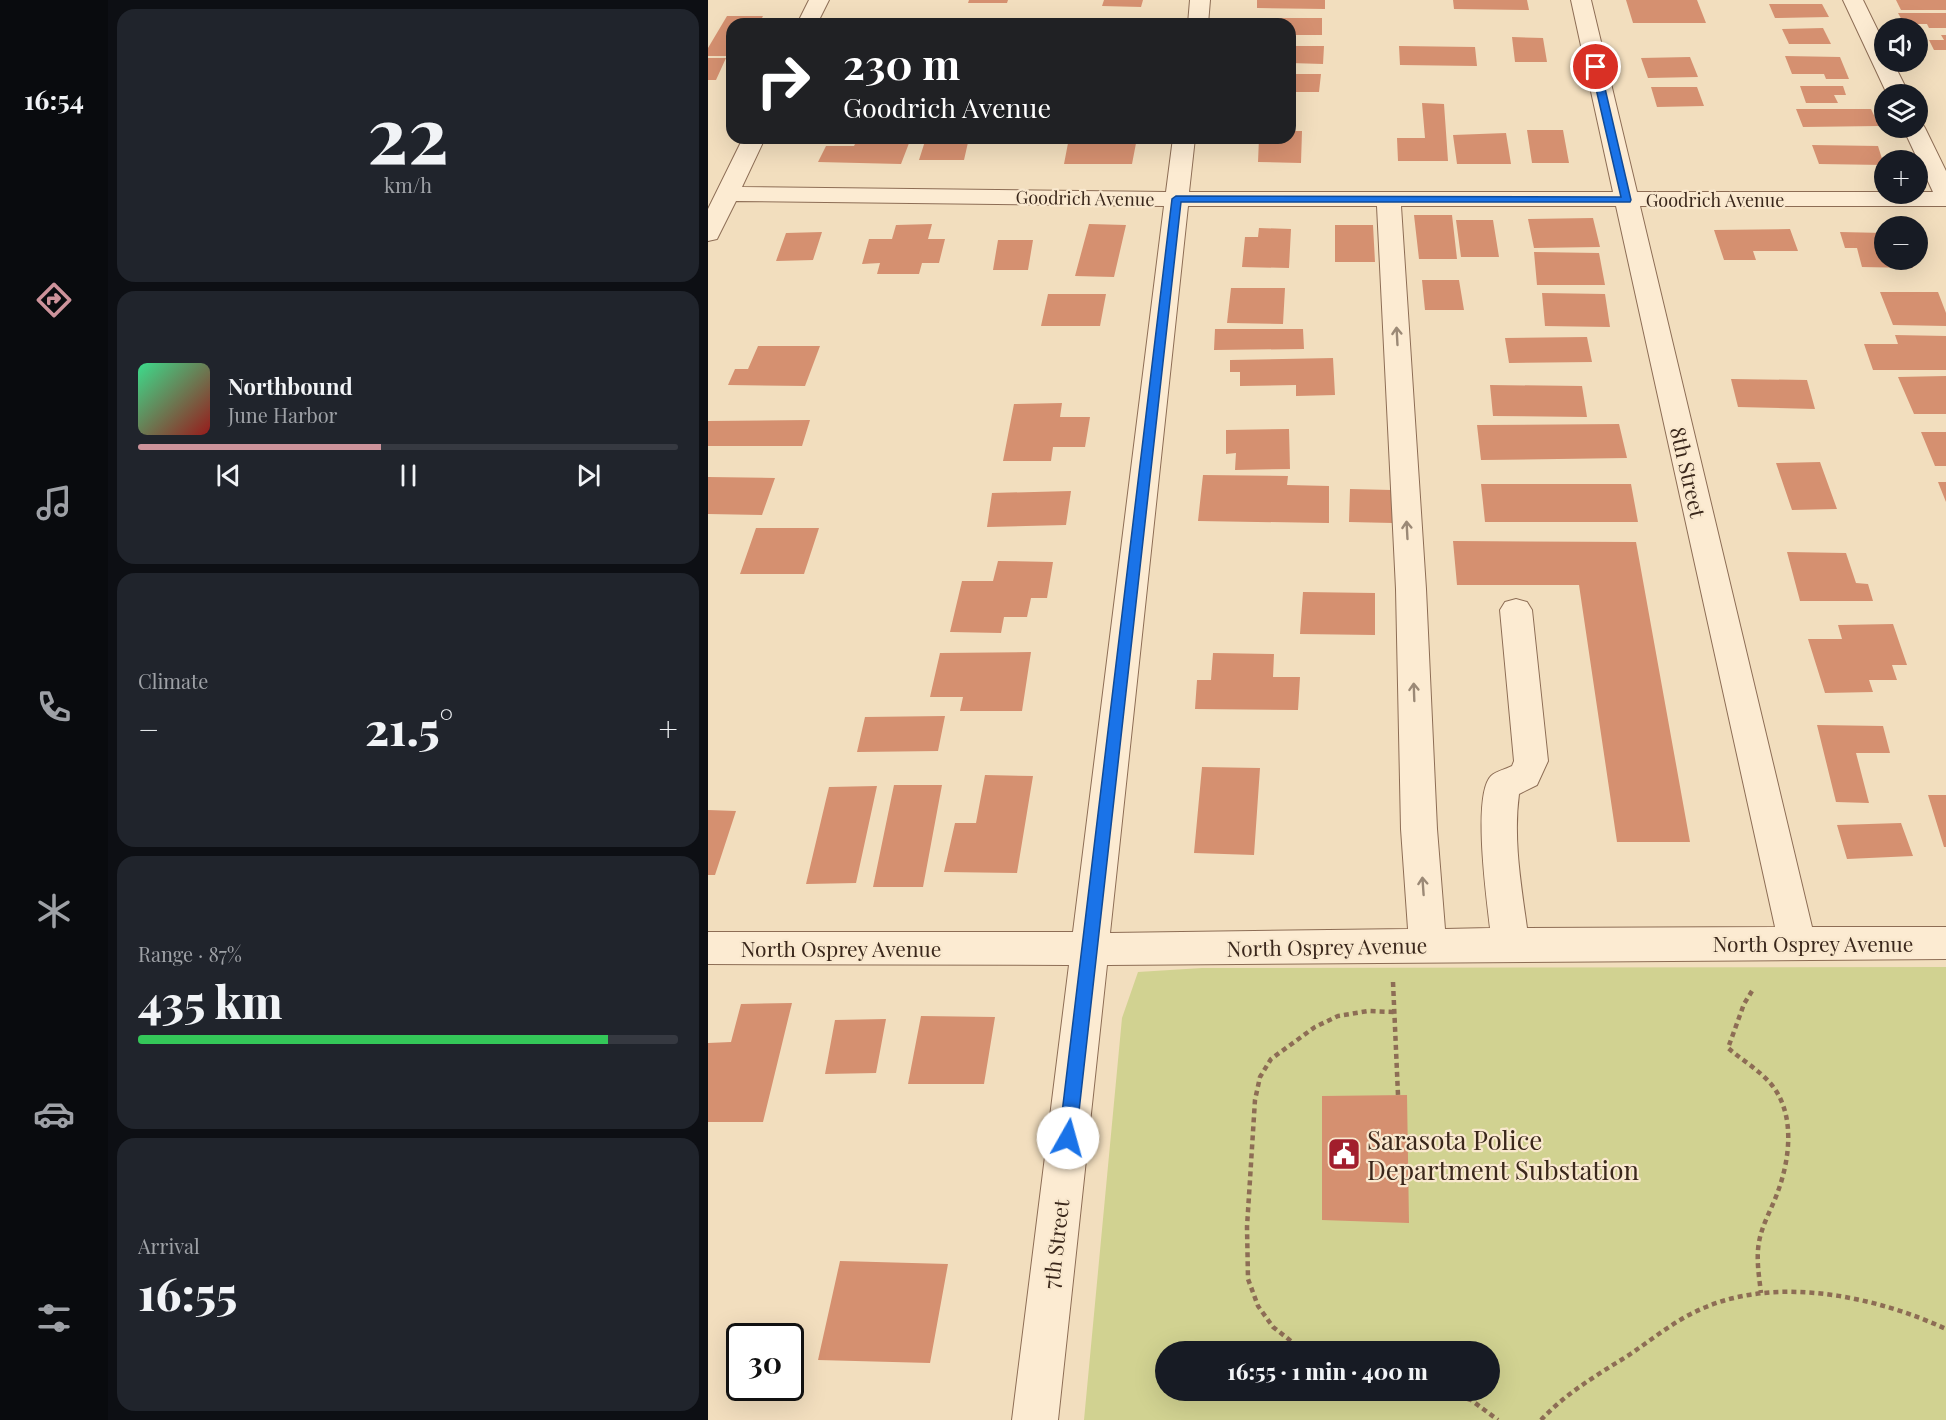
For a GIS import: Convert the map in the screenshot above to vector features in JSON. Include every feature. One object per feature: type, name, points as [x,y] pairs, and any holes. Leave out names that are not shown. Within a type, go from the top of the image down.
[{"type":"street","points":[[810,18],[819,0]]},
{"type":"street","points":[[1198,18],[1200,0]]},
{"type":"street","name":"8th Street","points":[[1581,0],[1797,944]]},
{"type":"street","points":[[1853,0],[1893,84]]},
{"type":"street","points":[[1919,138],[1946,197]]},
{"type":"street","points":[[708,234],[751,144]]},
{"type":"street","name":"7th Street","points":[[1035,1420],[1183,144]]},
{"type":"street","name":"Goodrich Avenue","points":[[727,194],[1389,200],[1946,197]]},
{"type":"street","points":[[1389,200],[1411,589],[1419,829],[1428,945]]},
{"type":"street","points":[[1510,944],[1500,841],[1501,799],[1503,786],[1525,775],[1531,761],[1516,610]]},
{"type":"street","name":"North Osprey Avenue","points":[[708,948],[1090,949],[1510,944],[1946,943]]},
{"type":"path","points":[[1393,975],[1398,1095]]},
{"type":"path","points":[[1752,991],[1744,1004],[1728,1048],[1772,1085],[1782,1103],[1787,1120],[1788,1142],[1785,1166],[1759,1240],[1757,1255],[1761,1293]]},
{"type":"path","points":[[1291,1341],[1273,1327],[1258,1306],[1248,1279],[1246,1227],[1255,1100],[1260,1077],[1271,1059],[1315,1027],[1353,1012],[1394,1012]]},
{"type":"path","points":[[1540,1420],[1558,1401],[1685,1318],[1717,1302],[1761,1293],[1812,1293],[1902,1312],[1946,1329]]},
{"type":"path","points":[[1472,1401],[1498,1420]]},
{"type":"green space","points":[[1946,967],[1946,1420],[1084,1420],[1122,1018],[1138,972],[1202,968]]},
{"type":"building","points":[[969,0],[1008,0],[1007,3],[968,3]]},
{"type":"building","points":[[1104,0],[1143,0],[1141,7],[1102,6]]},
{"type":"building","points":[[1257,0],[1325,0],[1325,9],[1257,8]]},
{"type":"building","points":[[1453,0],[1527,0],[1529,10],[1454,9]]},
{"type":"building","points":[[1626,0],[1697,0],[1706,23],[1633,23]]},
{"type":"building","points":[[1896,0],[1946,0],[1946,10],[1901,10]]},
{"type":"building","points":[[1769,4],[1822,4],[1829,17],[1775,18]]},
{"type":"building","points":[[1898,13],[1946,13],[1946,28],[1929,28],[1928,18],[1901,18]]},
{"type":"building","points":[[727,16],[763,16],[762,18],[726,18],[726,56],[708,56],[708,48]]},
{"type":"building","points":[[1296,18],[1322,18],[1322,35],[1296,35]]},
{"type":"building","points":[[1823,28],[1831,44],[1789,44],[1782,29]]},
{"type":"building","points":[[1941,35],[1946,35],[1946,50],[1934,50],[1929,40],[1944,40]]},
{"type":"building","points":[[1512,37],[1543,38],[1547,62],[1515,62]]},
{"type":"building","points":[[1296,46],[1324,46],[1323,64],[1296,63]]},
{"type":"building","points":[[1399,46],[1475,47],[1477,66],[1400,65]]},
{"type":"building","points":[[1785,56],[1840,57],[1849,79],[1826,79],[1824,74],[1792,74]]},
{"type":"building","points":[[1690,57],[1698,77],[1648,78],[1641,58]]},
{"type":"building","points":[[708,58],[726,58],[716,80],[708,80]]},
{"type":"building","points":[[1296,74],[1321,74],[1319,92],[1296,92]]},
{"type":"building","points":[[1800,86],[1843,86],[1846,95],[1834,95],[1838,103],[1806,103]]},
{"type":"building","points":[[1651,87],[1697,87],[1704,106],[1657,107]]},
{"type":"building","points":[[1422,103],[1444,104],[1448,161],[1398,161],[1397,138],[1425,138]]},
{"type":"building","points":[[1796,109],[1871,109],[1874,115],[1874,126],[1803,127]]},
{"type":"building","points":[[1527,130],[1563,130],[1569,163],[1532,163]]},
{"type":"building","points":[[1296,131],[1302,131],[1301,163],[1258,162],[1259,144],[1296,144]]},
{"type":"building","points":[[1506,133],[1511,164],[1457,164],[1453,135]]},
{"type":"building","points":[[855,144],[909,144],[901,164],[818,162],[826,146],[854,146]]},
{"type":"building","points":[[924,144],[968,144],[964,160],[919,160]]},
{"type":"building","points":[[1068,144],[1136,144],[1132,164],[1064,164]]},
{"type":"building","points":[[1812,145],[1878,146],[1879,150],[1874,150],[1874,165],[1819,164]]},
{"type":"building","points":[[1414,215],[1452,215],[1457,259],[1419,259]]},
{"type":"building","points":[[1593,218],[1600,247],[1534,248],[1528,219]]},
{"type":"building","points":[[1456,220],[1493,220],[1499,257],[1461,257]]},
{"type":"building","points":[[932,224],[928,239],[945,239],[939,263],[922,263],[919,274],[877,274],[880,263],[862,264],[869,239],[892,239],[896,225]]},
{"type":"building","points":[[1089,224],[1126,225],[1114,277],[1075,276]]},
{"type":"building","points":[[1335,225],[1373,225],[1375,262],[1335,262]]},
{"type":"building","points":[[1259,228],[1291,229],[1289,268],[1242,267],[1245,237],[1258,237]]},
{"type":"building","points":[[1790,229],[1798,251],[1753,251],[1756,260],[1724,260],[1714,230]]},
{"type":"building","points":[[822,232],[813,260],[776,261],[786,233]]},
{"type":"building","points":[[1840,232],[1874,233],[1874,267],[1862,267],[1857,248],[1845,248]]},
{"type":"building","points":[[998,240],[1033,240],[1028,270],[993,270]]},
{"type":"building","points":[[1534,252],[1599,253],[1605,285],[1537,285]]},
{"type":"building","points":[[1422,280],[1459,280],[1464,310],[1425,310]]},
{"type":"building","points":[[1231,288],[1285,288],[1283,324],[1227,323]]},
{"type":"building","points":[[1880,292],[1938,292],[1946,313],[1946,326],[1893,325]]},
{"type":"building","points":[[1542,293],[1605,294],[1610,327],[1545,326]]},
{"type":"building","points":[[1048,294],[1106,294],[1100,326],[1041,326]]},
{"type":"building","points":[[1215,329],[1303,329],[1304,349],[1214,350]]},
{"type":"building","points":[[1895,335],[1946,336],[1946,370],[1873,370],[1864,344],[1898,344]]},
{"type":"building","points":[[1587,337],[1592,362],[1509,363],[1505,338]]},
{"type":"building","points":[[758,346],[820,346],[805,386],[728,385],[735,369],[748,369]]},
{"type":"building","points":[[1333,358],[1335,395],[1296,396],[1296,385],[1240,386],[1240,372],[1230,372],[1230,360]]},
{"type":"building","points":[[1946,376],[1946,414],[1914,414],[1898,377]]},
{"type":"building","points":[[1731,379],[1807,380],[1815,409],[1738,407]]},
{"type":"building","points":[[1490,385],[1582,386],[1587,417],[1493,416]]},
{"type":"building","points":[[1062,403],[1060,417],[1090,417],[1085,447],[1053,447],[1051,461],[1003,461],[1014,404]]},
{"type":"building","points":[[810,420],[802,446],[708,446],[708,421]]},
{"type":"building","points":[[1619,424],[1627,458],[1481,460],[1477,425]]},
{"type":"building","points":[[1289,429],[1290,469],[1235,470],[1236,453],[1226,454],[1226,430]]},
{"type":"building","points":[[1921,432],[1946,432],[1946,466],[1935,466]]},
{"type":"building","points":[[1820,462],[1837,509],[1792,510],[1776,463]]},
{"type":"building","points":[[1203,475],[1288,476],[1287,485],[1329,486],[1329,523],[1198,521]]},
{"type":"building","points":[[708,477],[775,478],[762,515],[708,514]]},
{"type":"building","points":[[1938,482],[1946,482],[1946,502]]},
{"type":"building","points":[[1481,484],[1631,484],[1638,522],[1485,522]]},
{"type":"building","points":[[1350,489],[1392,490],[1393,523],[1349,522]]},
{"type":"building","points":[[1071,491],[1066,525],[987,527],[992,493]]},
{"type":"building","points":[[756,528],[819,528],[804,574],[740,574]]},
{"type":"building","points":[[1453,541],[1636,542],[1690,842],[1617,842],[1579,585],[1457,585]]},
{"type":"building","points":[[1787,552],[1846,553],[1856,583],[1868,584],[1873,601],[1800,601]]},
{"type":"building","points":[[998,561],[1053,562],[1047,598],[1031,598],[1027,617],[1004,617],[1001,633],[950,632],[962,581],[993,581]]},
{"type":"building","points":[[1303,592],[1375,593],[1375,635],[1300,634]]},
{"type":"building","points":[[1893,624],[1907,665],[1892,665],[1897,680],[1869,680],[1873,692],[1825,693],[1808,639],[1842,639],[1838,625]]},
{"type":"building","points":[[1031,652],[1022,711],[960,711],[963,697],[930,697],[940,653]]},
{"type":"building","points":[[1213,653],[1274,654],[1273,677],[1300,677],[1298,710],[1195,709],[1197,680],[1211,680]]},
{"type":"building","points":[[945,716],[938,751],[857,752],[865,717]]},
{"type":"building","points":[[1817,725],[1883,726],[1890,753],[1856,753],[1869,803],[1836,802]]},
{"type":"building","points":[[1202,767],[1260,768],[1254,855],[1194,853]]},
{"type":"building","points":[[985,775],[1033,776],[1017,873],[944,872],[955,823],[976,823]]},
{"type":"building","points":[[894,785],[942,785],[923,887],[873,887]]},
{"type":"building","points":[[877,786],[856,883],[806,884],[829,787]]},
{"type":"building","points":[[1928,795],[1946,795],[1946,847],[1944,847]]},
{"type":"building","points":[[708,810],[736,811],[715,875],[708,875]]},
{"type":"building","points":[[1901,823],[1913,856],[1847,859],[1837,825]]},
{"type":"building","points":[[792,1003],[763,1122],[708,1122],[708,1043],[731,1042],[741,1004]]},
{"type":"building","points":[[921,1016],[995,1017],[984,1084],[908,1084]]},
{"type":"building","points":[[886,1019],[876,1073],[825,1074],[835,1020]]},
{"type":"building","points":[[1407,1095],[1409,1223],[1322,1220],[1322,1096]]},
{"type":"building","points":[[840,1261],[948,1264],[930,1363],[818,1360]]},
{"type":"place","name":"Sarasota Police Department Substation","points":[[1344,1154]]},
{"type":"route","points":[[1068,1138],[1176,199],[1626,200],[1596,67]]}]
